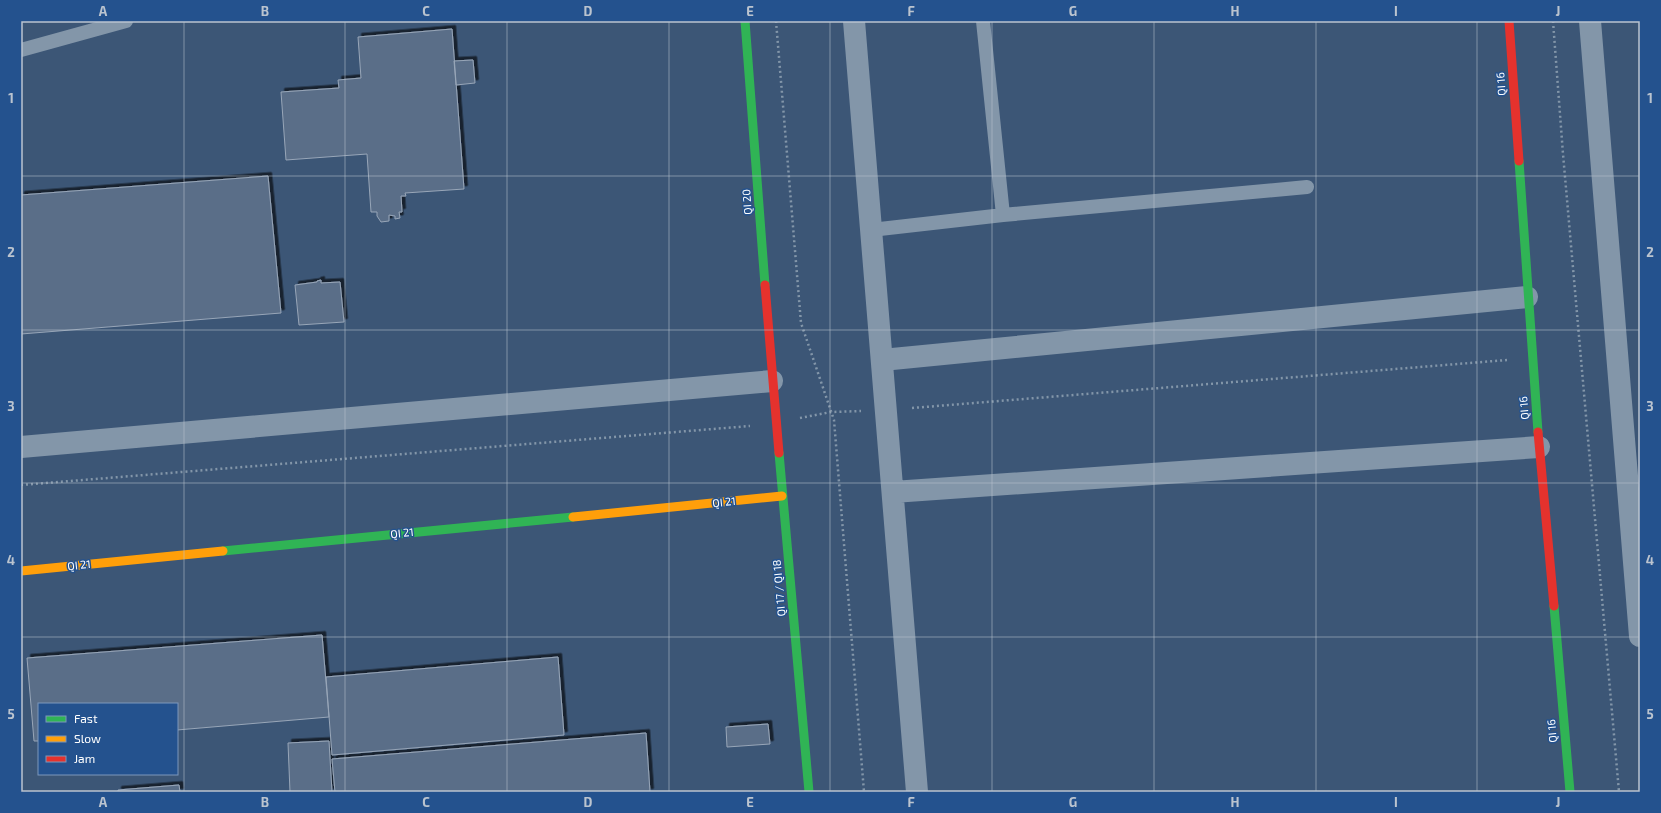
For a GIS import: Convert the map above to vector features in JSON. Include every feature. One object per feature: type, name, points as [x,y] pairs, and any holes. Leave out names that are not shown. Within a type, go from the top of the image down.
[{"type":"street","name":"QI 20","points":[[745,21],[772,381]]},
{"type":"street","points":[[854,21],[917,792]]},
{"type":"street","name":"QI 16","points":[[1509,21],[1527,297],[1570,792]]},
{"type":"street","points":[[1590,21],[1640,636]]},
{"type":"street","points":[[882,360],[1527,297]]},
{"type":"street","points":[[21,447],[772,381]]},
{"type":"street","name":"QI 17 / QI 18","points":[[772,381],[809,792]]},
{"type":"street","points":[[893,492],[1539,447]]},
{"type":"street","name":"QI 21","points":[[21,570],[782,496]]},
{"type":"lane","points":[[21,50],[126,21]]},
{"type":"lane","points":[[983,21],[1002,215]]},
{"type":"lane","points":[[871,230],[1002,215],[1307,187]]},
{"type":"path","points":[[776,21],[801,323],[834,420],[864,792]]},
{"type":"path","points":[[1553,21],[1563,154],[1619,792]]},
{"type":"building","points":[[452,29],[464,189],[405,193],[406,196],[401,196],[402,212],[399,212],[400,218],[395,219],[395,216],[389,215],[389,221],[381,222],[377,216],[377,212],[371,212],[367,154],[286,160],[281,92],[339,88],[338,80],[361,78],[358,37]]},
{"type":"building","points":[[473,60],[475,83],[456,85],[454,61]]},
{"type":"building","points":[[268,176],[281,313],[21,334],[21,195]]},
{"type":"building","points":[[321,280],[321,283],[340,282],[344,322],[299,325],[295,285],[317,282]]},
{"type":"building","points":[[322,635],[329,717],[178,730],[178,703],[38,703],[38,741],[34,741],[27,658]]},
{"type":"building","points":[[558,657],[564,735],[332,755],[326,677]]},
{"type":"building","points":[[768,724],[770,744],[727,747],[726,727]]},
{"type":"building","points":[[646,733],[650,792],[335,792],[332,759]]},
{"type":"building","points":[[329,741],[332,792],[290,792],[288,743]]},
{"type":"building","points":[[179,785],[180,792],[118,792],[118,790]]},
{"type":"traffic: fast","points":[[745,21],[765,285]]},
{"type":"traffic: fast","points":[[1519,161],[1538,432]]},
{"type":"traffic: fast","points":[[779,453],[809,792]]},
{"type":"traffic: fast","points":[[223,551],[573,517]]},
{"type":"traffic: fast","points":[[1554,606],[1570,792]]},
{"type":"traffic: slow","points":[[573,517],[782,496]]},
{"type":"traffic: slow","points":[[21,571],[223,551]]},
{"type":"traffic: jam","points":[[1509,21],[1519,161]]},
{"type":"traffic: jam","points":[[765,285],[779,453]]},
{"type":"traffic: jam","points":[[1538,432],[1554,606]]}]
